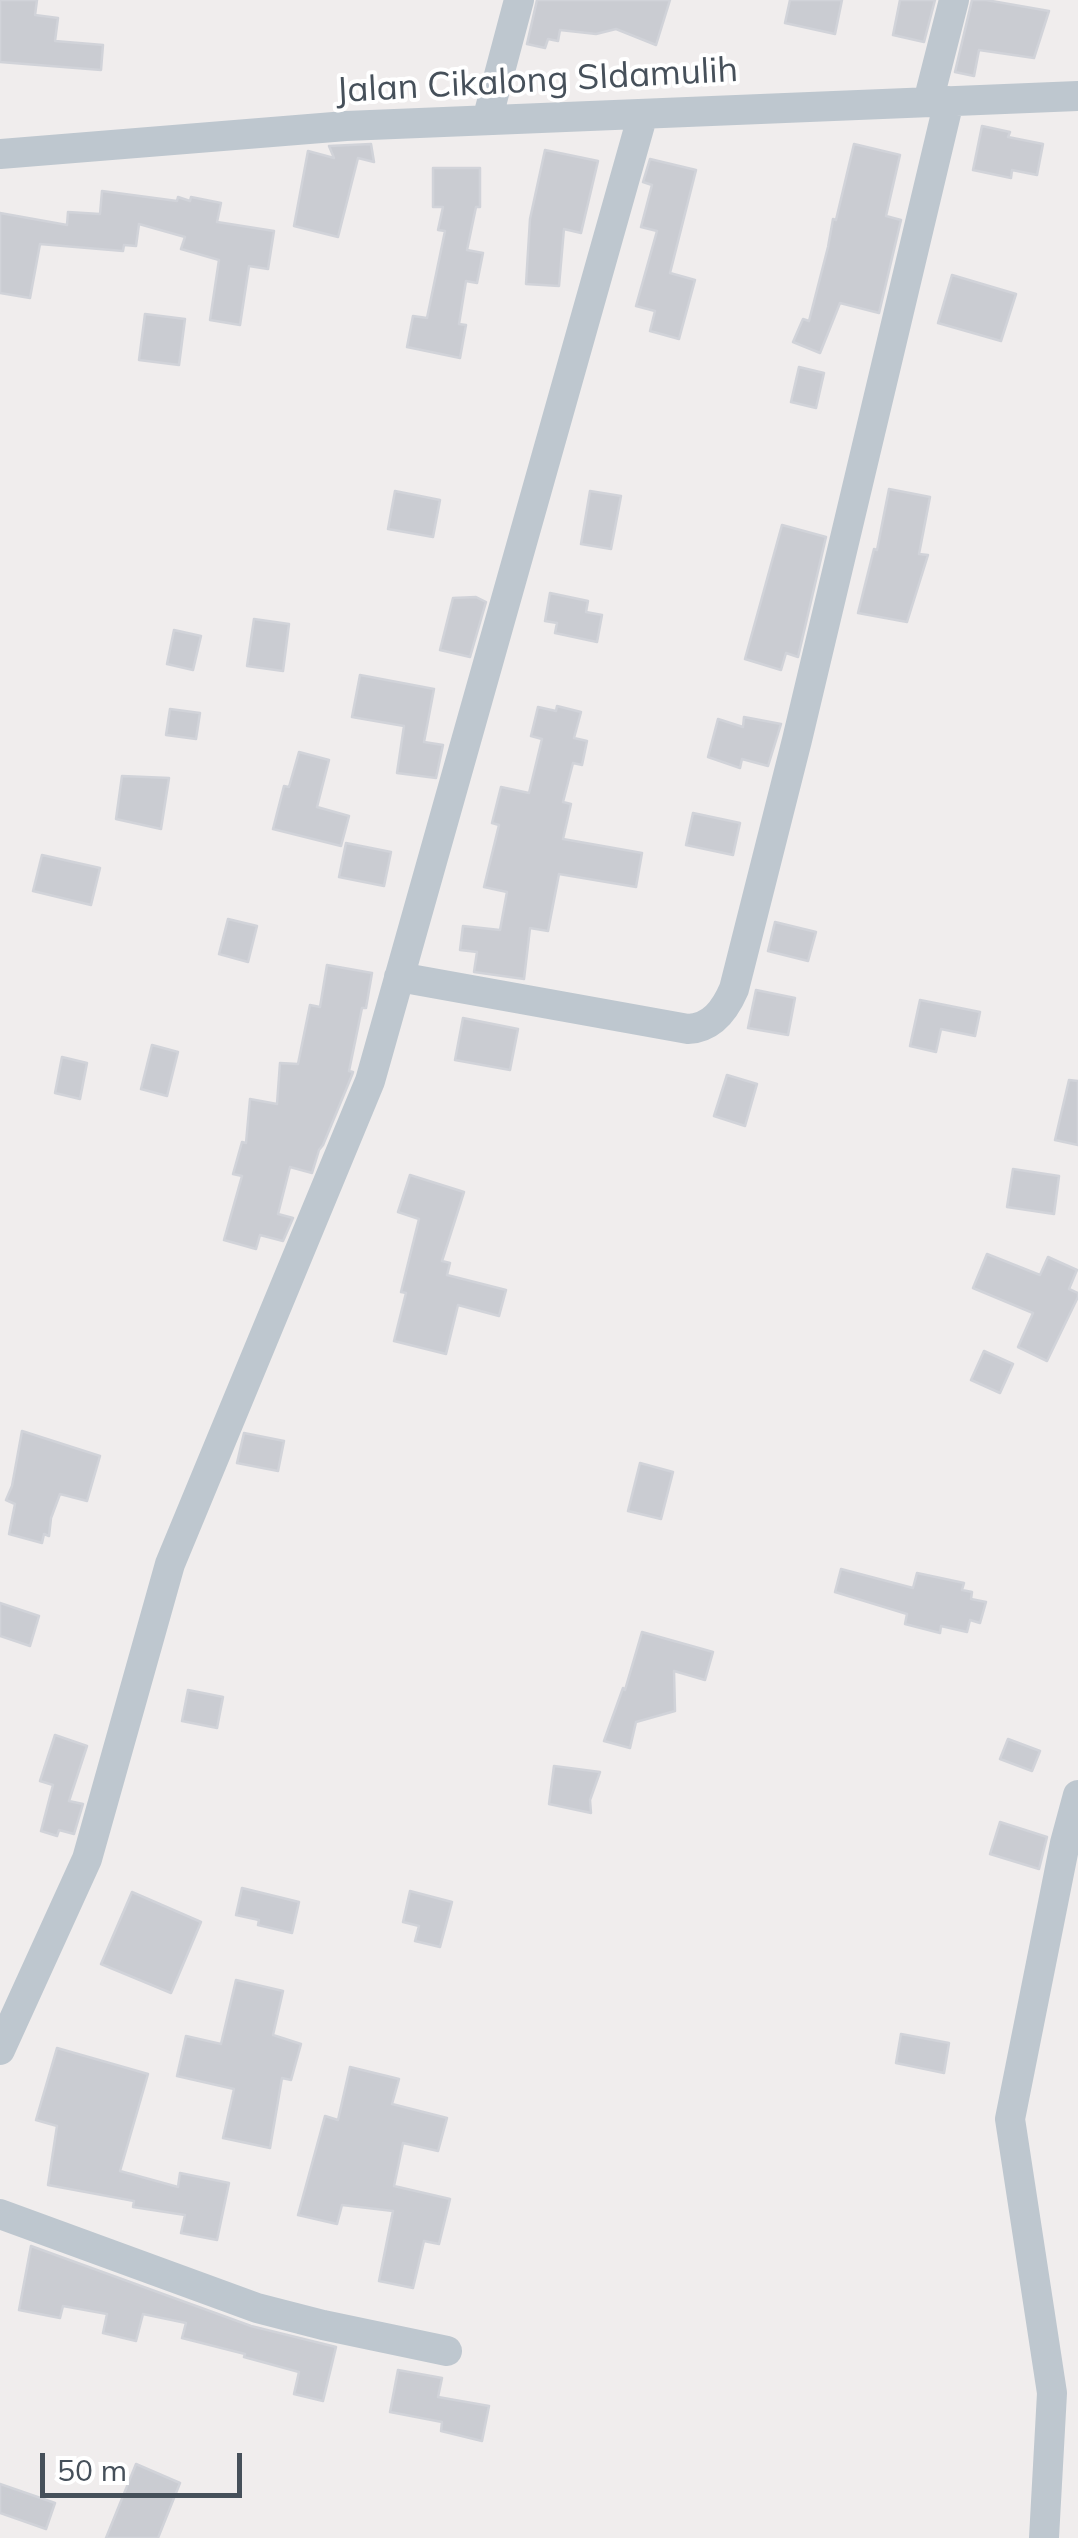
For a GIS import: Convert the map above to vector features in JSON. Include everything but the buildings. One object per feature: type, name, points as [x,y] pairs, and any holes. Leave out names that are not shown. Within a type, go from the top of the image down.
[{"type":"street","points":[[486,120],[519,0]]},
{"type":"street","points":[[399,977],[688,1029],[710,1023],[728,1002],[798,740],[938,102],[954,0]]},
{"type":"street","name":"Jalan Cikalong SIdamulih","points":[[0,154],[346,126],[1078,96]]},
{"type":"street","points":[[0,2050],[87,1859],[170,1564],[370,1081],[643,114]]},
{"type":"street","points":[[1044,2538],[1052,2393],[1010,2119],[1078,1795]]},
{"type":"street","points":[[0,2214],[257,2308],[447,2351]]}]
